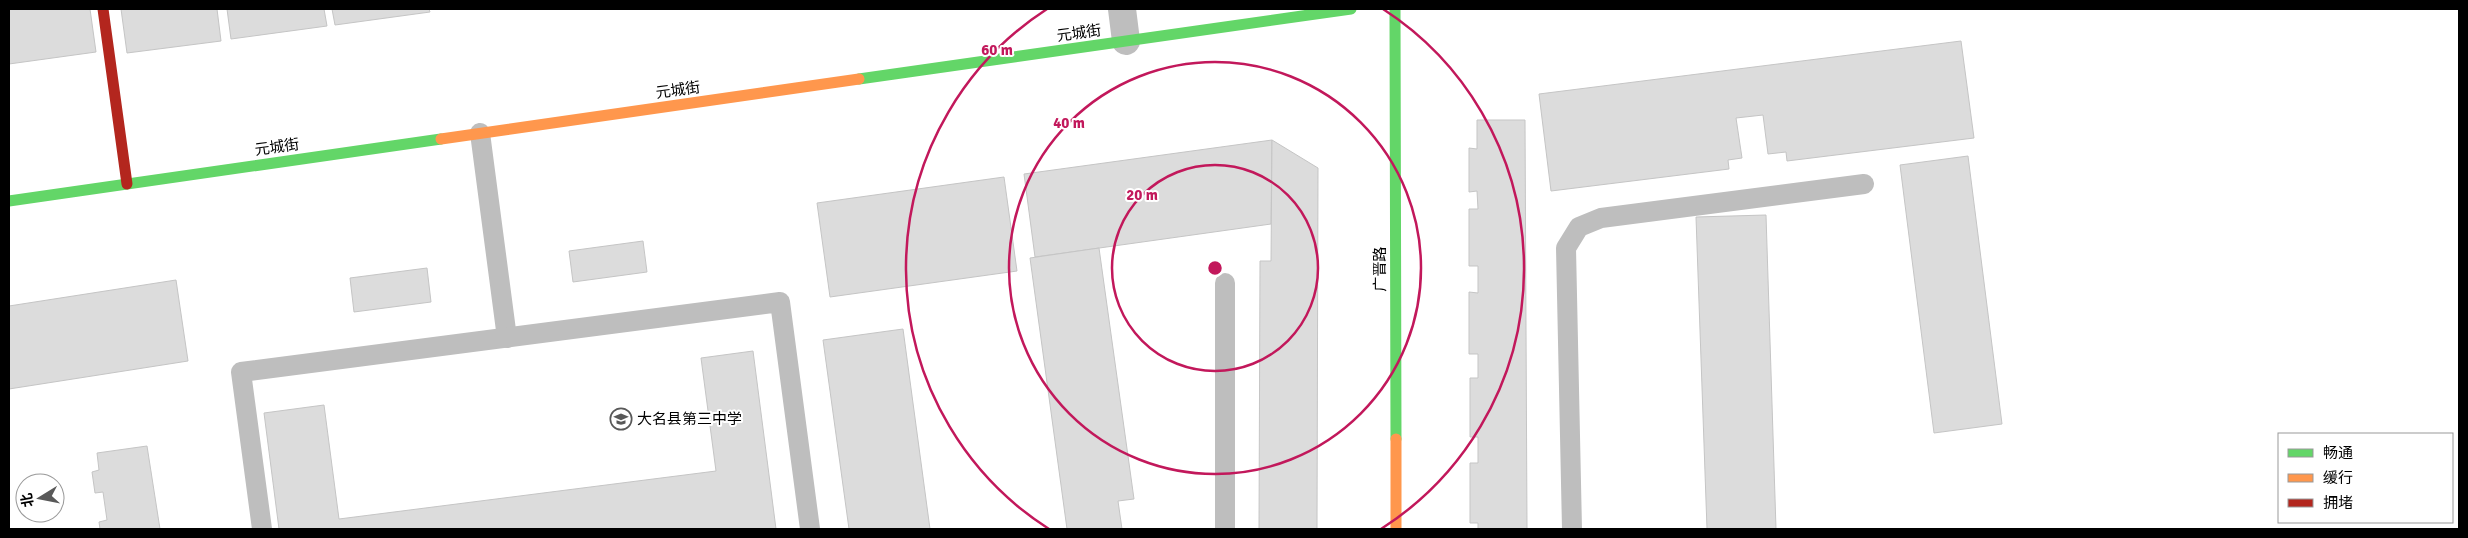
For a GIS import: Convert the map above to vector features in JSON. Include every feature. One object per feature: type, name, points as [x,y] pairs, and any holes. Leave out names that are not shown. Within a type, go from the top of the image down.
[{"type":"street","points":[[103,9],[127,184]]},
{"type":"street","points":[[1122,9],[1126,41]]},
{"type":"street","name":"元城街","points":[[9,201],[1351,9]]},
{"type":"street","name":"广晋路","points":[[1395,9],[1396,529]]},
{"type":"lane","points":[[480,133],[506,338]]},
{"type":"lane","points":[[1572,529],[1566,248],[1579,227],[1601,218],[1864,184]]},
{"type":"lane","points":[[1225,282],[1225,529]]},
{"type":"lane","points":[[262,529],[241,372],[780,302],[810,529]]},
{"type":"building","points":[[9,9],[90,9],[96,52],[9,64]]},
{"type":"building","points":[[121,9],[217,9],[221,41],[127,53]]},
{"type":"building","points":[[227,9],[324,9],[327,26],[231,39]]},
{"type":"building","points":[[332,9],[429,9],[430,12],[335,25]]},
{"type":"building","points":[[1961,41],[1974,138],[1787,161],[1786,152],[1768,154],[1763,115],[1736,118],[1742,158],[1728,160],[1729,169],[1551,191],[1539,94]]},
{"type":"building","points":[[1477,120],[1525,120],[1527,529],[1478,529],[1478,523],[1470,523],[1470,463],[1478,463],[1478,437],[1470,437],[1470,378],[1478,378],[1478,354],[1469,354],[1469,292],[1478,293],[1478,266],[1469,266],[1469,209],[1478,209],[1477,191],[1469,192],[1469,148],[1477,149]]},
{"type":"building","points":[[1272,140],[1271,224],[1035,257],[1024,174]]},
{"type":"building","points":[[1272,140],[1318,168],[1317,529],[1259,529],[1260,261],[1271,261]]},
{"type":"building","points":[[1968,156],[2002,424],[1934,433],[1900,165]]},
{"type":"building","points":[[1004,177],[1017,271],[830,297],[817,203]]},
{"type":"building","points":[[1766,215],[1776,529],[1707,529],[1696,217]]},
{"type":"building","points":[[643,241],[647,272],[573,282],[569,251]]},
{"type":"building","points":[[1099,248],[1134,499],[1118,501],[1122,529],[1067,529],[1030,258]]},
{"type":"building","points":[[427,268],[431,302],[354,312],[350,278]]},
{"type":"building","points":[[176,280],[188,361],[9,389],[9,306]]},
{"type":"building","points":[[903,329],[930,529],[849,529],[823,340]]},
{"type":"building","points":[[753,351],[776,529],[279,529],[264,413],[324,405],[339,519],[716,471],[701,358]]},
{"type":"building","points":[[147,446],[160,529],[100,529],[99,522],[107,520],[103,492],[95,493],[92,472],[99,470],[97,453]]},
{"type":"traffic: fast","points":[[859,79],[1351,9]]},
{"type":"traffic: fast","points":[[1395,9],[1396,439]]},
{"type":"traffic: fast","points":[[9,201],[441,139]]},
{"type":"traffic: slow","points":[[441,139],[859,79]]},
{"type":"traffic: slow","points":[[1396,439],[1396,529]]},
{"type":"traffic: jam","points":[[103,9],[127,184]]},
{"type":"place","name":"大名县第三中学","points":[[621,419]]}]
